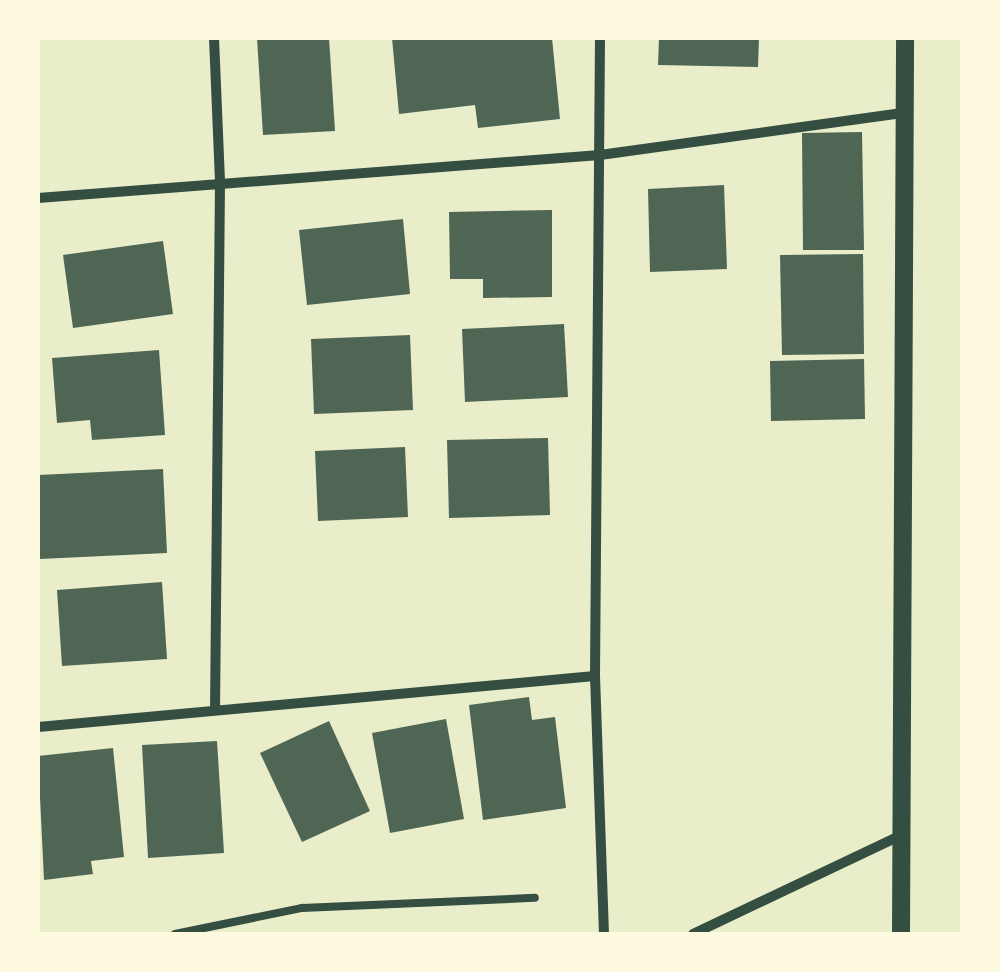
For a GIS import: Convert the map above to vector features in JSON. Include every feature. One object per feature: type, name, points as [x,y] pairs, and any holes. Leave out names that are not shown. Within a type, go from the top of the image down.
[{"type":"street","points":[[214,38],[220,182],[215,708]]},
{"type":"street","points":[[600,38],[594,676],[604,934]]},
{"type":"street","points":[[901,934],[905,38]]},
{"type":"street","points":[[38,198],[600,155],[904,113]]},
{"type":"street","points":[[38,726],[594,676]]},
{"type":"street","points":[[693,934],[899,836]]},
{"type":"lane","points":[[175,934],[302,908],[535,898]]},
{"type":"building","points":[[257,38],[329,38],[335,131],[263,135]]},
{"type":"building","points":[[392,38],[552,38],[560,119],[478,128],[475,105],[399,114]]},
{"type":"building","points":[[659,38],[759,38],[758,67],[658,65]]},
{"type":"building","points":[[862,132],[864,250],[803,250],[802,133]]},
{"type":"building","points":[[724,185],[727,269],[650,272],[648,189]]},
{"type":"building","points":[[552,210],[552,297],[483,298],[483,279],[450,279],[449,212]]},
{"type":"building","points":[[403,219],[410,294],[307,305],[299,230]]},
{"type":"building","points":[[163,241],[173,314],[73,328],[63,255]]},
{"type":"building","points":[[863,254],[864,354],[782,355],[780,255]]},
{"type":"building","points":[[564,324],[568,397],[465,402],[462,329]]},
{"type":"building","points":[[410,335],[413,410],[314,414],[311,339]]},
{"type":"building","points":[[159,350],[165,435],[92,440],[90,420],[57,423],[52,358]]},
{"type":"building","points":[[864,359],[865,419],[771,421],[770,361]]},
{"type":"building","points":[[548,438],[550,515],[449,518],[447,440]]},
{"type":"building","points":[[405,447],[408,517],[318,521],[315,451]]},
{"type":"building","points":[[163,469],[167,553],[40,559],[38,475]]},
{"type":"building","points":[[162,582],[167,659],[62,666],[57,590]]},
{"type":"building","points":[[529,697],[532,720],[555,717],[566,808],[483,820],[469,705]]},
{"type":"building","points":[[446,719],[464,819],[390,833],[372,733]]},
{"type":"building","points":[[329,721],[370,811],[302,842],[260,753]]},
{"type":"building","points":[[217,741],[224,853],[148,858],[142,745]]},
{"type":"building","points":[[113,748],[124,857],[91,861],[93,874],[44,880],[38,756]]}]
